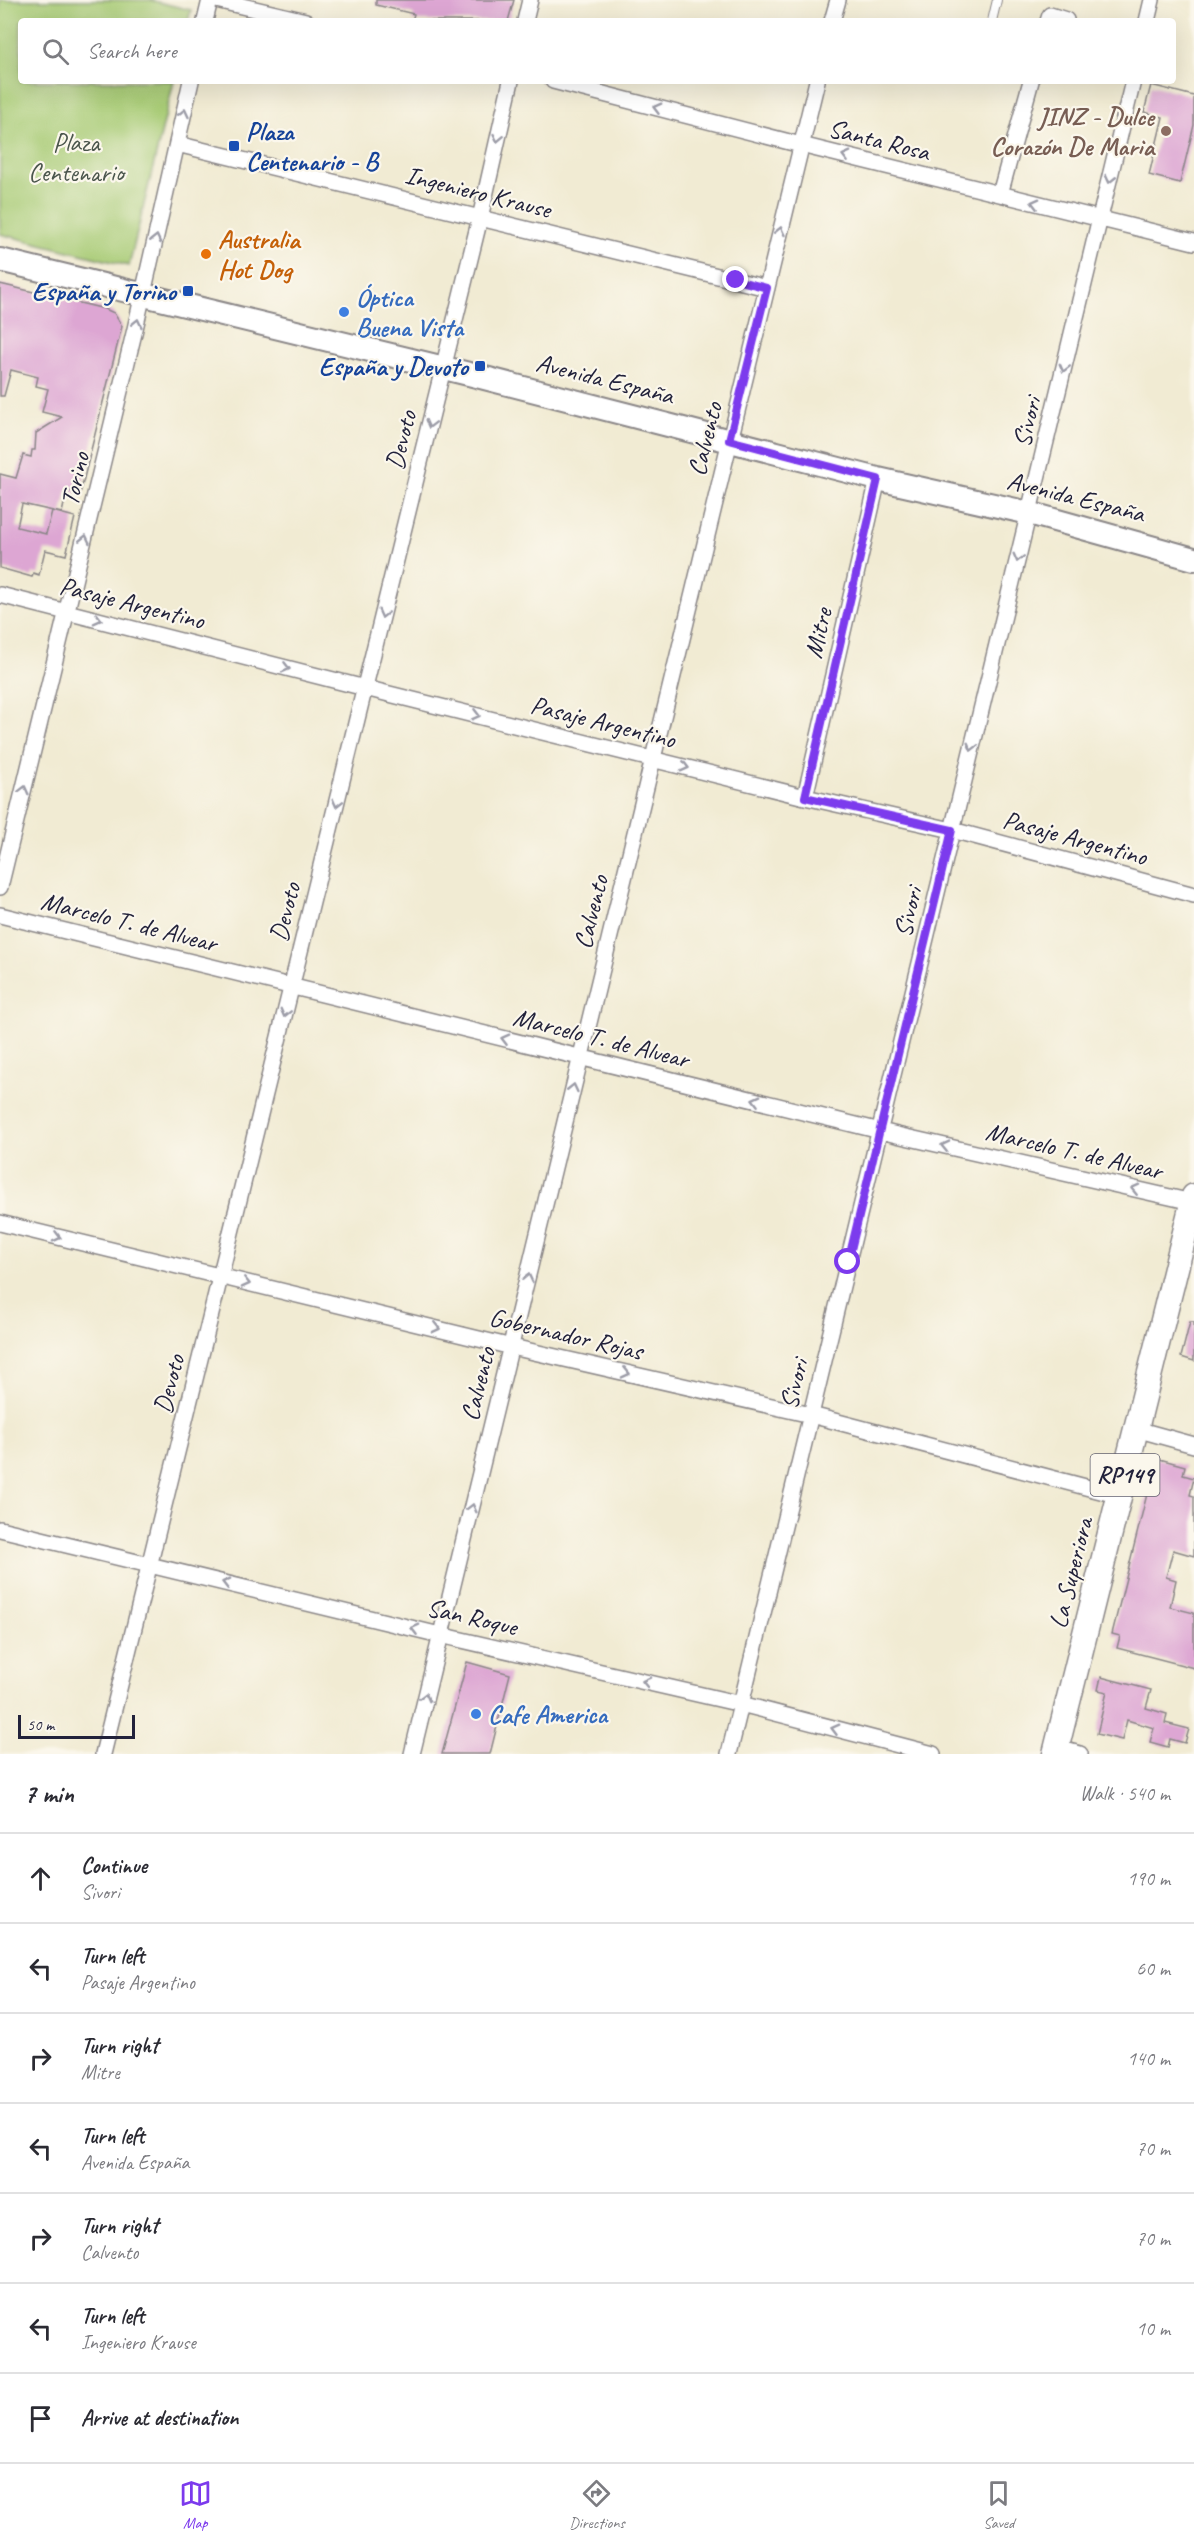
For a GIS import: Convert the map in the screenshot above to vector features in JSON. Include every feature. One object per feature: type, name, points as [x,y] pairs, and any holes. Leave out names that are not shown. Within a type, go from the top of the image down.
[{"type":"main road","name":"La Superiora","points":[[1056,1751],[1193,1199]]},
{"type":"street","points":[[206,18],[210,0]]},
{"type":"street","points":[[216,0],[293,18]]},
{"type":"street","points":[[526,18],[530,0]]},
{"type":"street","points":[[833,18],[837,0]]},
{"type":"street","points":[[1148,18],[1152,0]]},
{"type":"street","name":"Torino","points":[[0,887],[143,296],[190,84]]},
{"type":"street","name":"Devoto","points":[[103,1754],[444,368],[510,84]]},
{"type":"street","name":"Santa Rosa","points":[[565,84],[1194,242]]},
{"type":"street","name":"Calvento","points":[[412,1754],[816,84]]},
{"type":"street","points":[[1000,194],[1030,84]]},
{"type":"street","name":"Sivori","points":[[729,1754],[1132,84]]},
{"type":"street","name":"Ingeniero Krause","points":[[177,144],[767,288]]},
{"type":"street","name":"Avenida España","points":[[0,260],[444,368],[878,479],[1029,513],[1194,559]]},
{"type":"street","name":"Mitre","points":[[805,797],[878,479]]},
{"type":"street","name":"Pasaje Argentino","points":[[0,595],[805,797],[952,830],[1194,895]]},
{"type":"street","name":"Marcelo T. de Alvear","points":[[0,915],[880,1131],[1193,1199]]},
{"type":"street","name":"Gobernador Rojas","points":[[0,1223],[512,1347],[811,1415],[1120,1496]]},
{"type":"street","points":[[1136,1429],[1194,1444]]},
{"type":"street","name":"San Roque","points":[[0,1529],[440,1635],[741,1704],[933,1754]]},
{"type":"street","points":[[1056,1751],[1080,1754]]},
{"type":"lane","points":[[993,18],[997,0]]},
{"type":"green space","name":"Plaza Centenario","points":[[0,0],[150,0],[191,10],[189,18],[18,18],[18,84],[173,84],[129,266],[0,234]]},
{"type":"building","points":[[376,0],[514,0],[509,18],[413,18],[414,14],[376,5]]},
{"type":"building","points":[[1151,85],[1194,96],[1194,125],[1180,183],[1149,175],[1163,117],[1144,112]]},
{"type":"building","points":[[0,284],[105,309],[114,313],[122,326],[80,494],[67,490],[62,513],[22,504],[17,527],[46,534],[52,511],[75,517],[66,555],[45,550],[39,575],[33,573],[32,577],[0,568],[0,474],[16,478],[23,455],[31,457],[32,450],[35,450],[36,433],[62,417],[42,412],[48,389],[36,386],[38,377],[11,370],[4,396],[0,396]]},
{"type":"building","points":[[1190,1322],[1194,1322],[1194,1361],[1181,1357]]},
{"type":"building","points":[[1156,1458],[1185,1466],[1183,1475],[1194,1478],[1190,1495],[1194,1496],[1194,1556],[1173,1550],[1166,1577],[1176,1580],[1170,1607],[1194,1613],[1194,1668],[1117,1648],[1120,1636],[1112,1634]]},
{"type":"building","name":"Cafe America","points":[[467,1662],[510,1674],[490,1754],[442,1754]]},
{"type":"building","points":[[1101,1677],[1151,1690],[1146,1708],[1167,1714],[1165,1723],[1189,1729],[1185,1743],[1170,1739],[1168,1747],[1150,1742],[1154,1728],[1127,1720],[1122,1740],[1097,1734],[1107,1692],[1098,1690]]},
{"type":"place","name":"JINZ - Dulce Corazón De Maria","points":[[1166,131]]},
{"type":"place","name":"Plaza Centenario - B","points":[[234,146]]},
{"type":"place","name":"Australia Hot Dog","points":[[206,254]]},
{"type":"place","name":"España y Torino","points":[[188,291]]},
{"type":"place","name":"Óptica Buena Vista","points":[[344,312]]},
{"type":"place","name":"España y Devoto","points":[[480,366]]},
{"type":"place","name":"Cafe America","points":[[476,1714]]},
{"type":"route","points":[[736,280],[767,288],[729,440],[878,479],[805,797],[952,830],[848,1262]]}]
